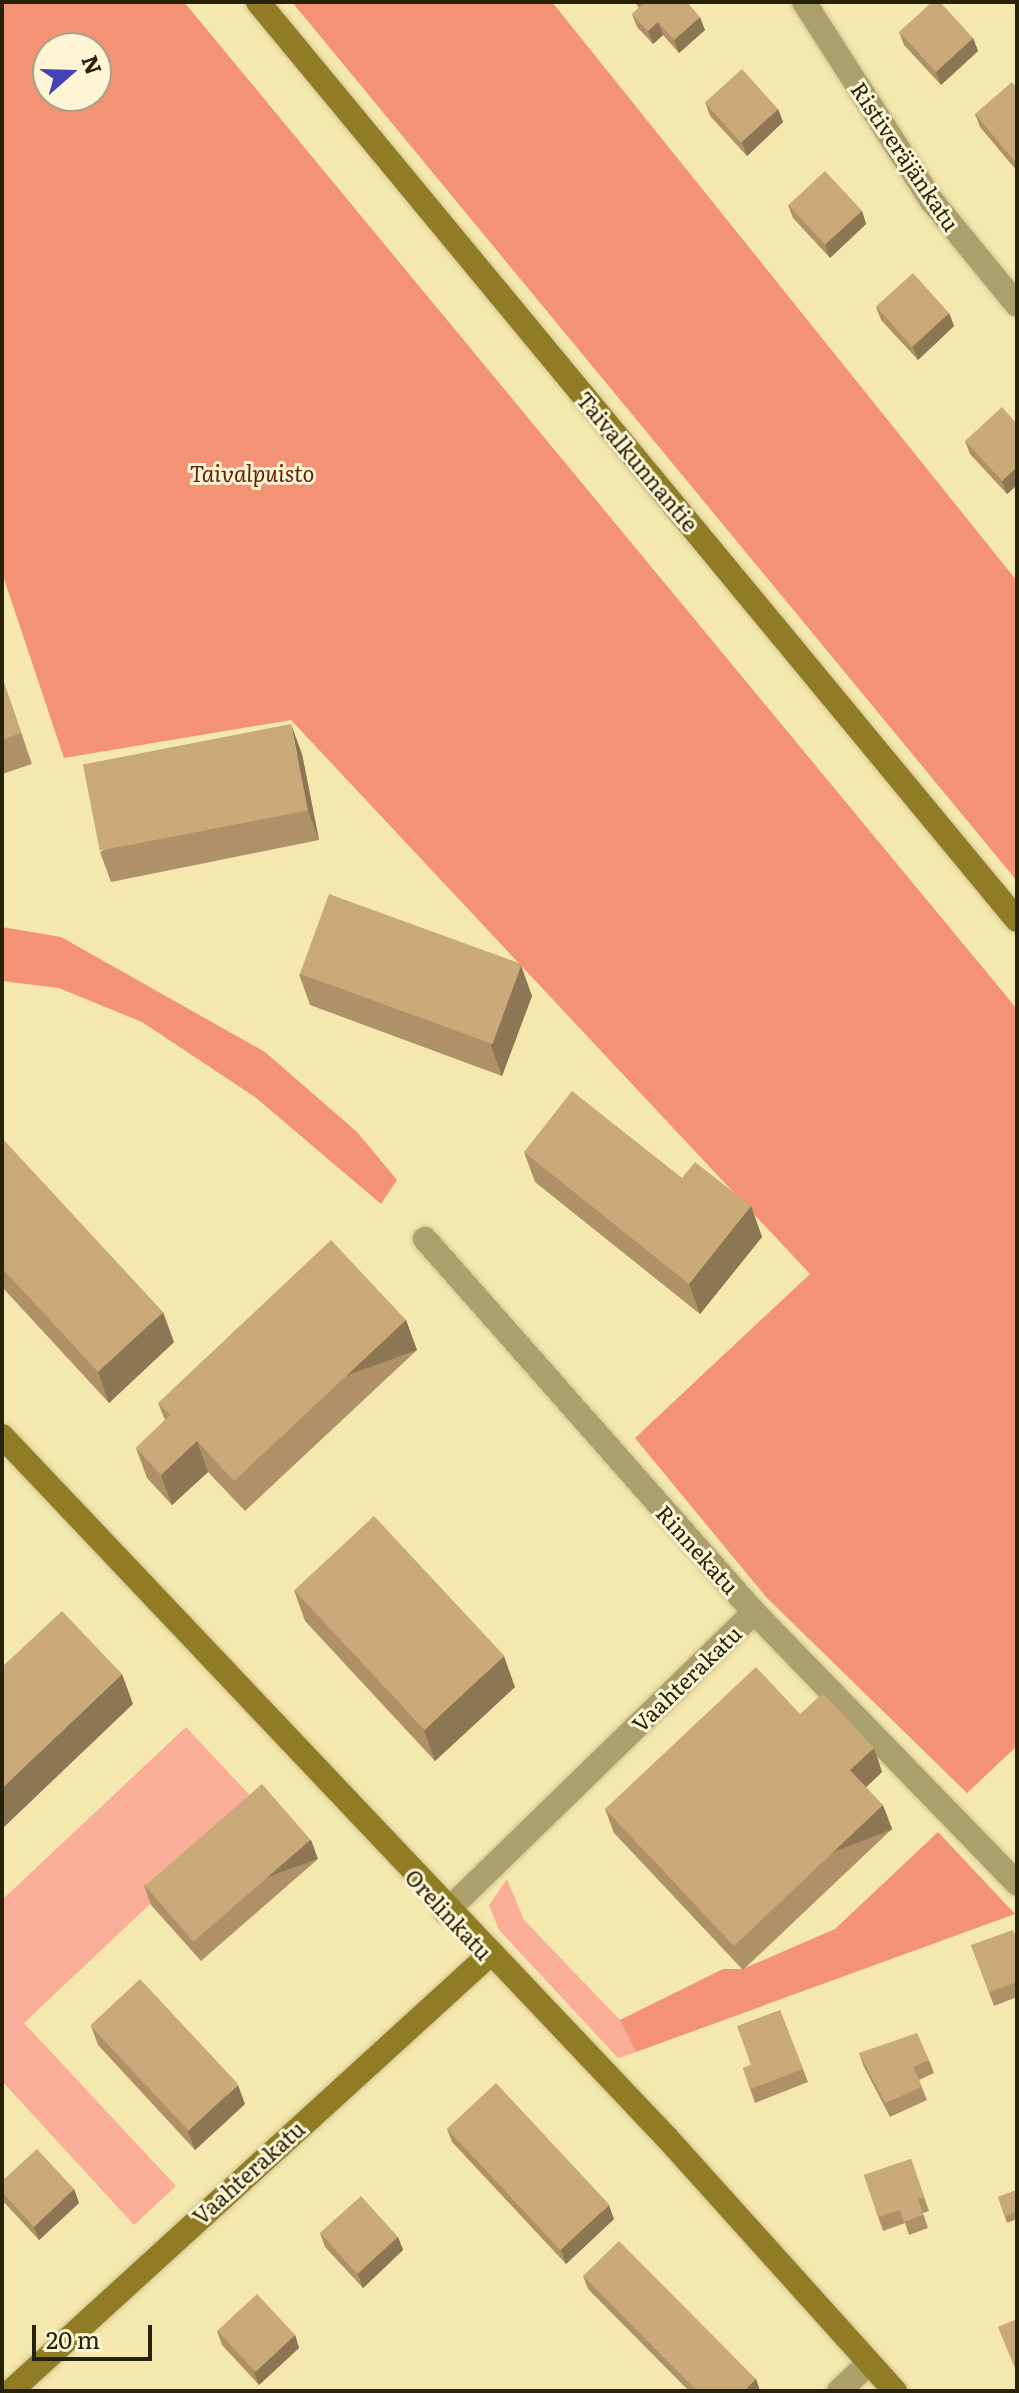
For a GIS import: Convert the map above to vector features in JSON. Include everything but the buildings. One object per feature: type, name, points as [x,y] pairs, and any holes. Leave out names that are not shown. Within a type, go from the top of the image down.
[{"type":"street","name":"Taivalkunnantie","points":[[258,2],[1017,920]]},
{"type":"street","name":"Ristiveräjänkatu","points":[[804,2],[932,201],[1017,305]]},
{"type":"street","name":"Rinnekatu","points":[[425,1239],[754,1612],[1017,1883]]},
{"type":"street","name":"Orelinkatu","points":[[2,1436],[446,1912],[667,2138],[895,2391]]},
{"type":"street","name":"Vaahterakatu","points":[[446,1912],[754,1612]]},
{"type":"street","name":"Vaahterakatu","points":[[11,2391],[488,1956]]},
{"type":"street","points":[[839,2391],[869,2363]]},
{"type":"shaded area","points":[[186,1727],[257,1803],[24,2023],[176,2186],[134,2225],[2,2081],[2,1900]]},
{"type":"shaded area","points":[[507,1879],[524,1920],[620,2020],[636,2052],[618,2058],[499,1930],[489,1905]]},
{"type":"green space","name":"Taivalpuisto","points":[[2,2],[184,2],[1017,1009],[1017,1746],[967,1793],[766,1597],[635,1438],[810,1274],[291,720],[64,758],[2,573]]},
{"type":"green space","points":[[292,2],[552,2],[1017,581],[1017,881]]},
{"type":"green space","points":[[2,927],[61,937],[265,1052],[357,1132],[397,1180],[381,1204],[255,1097],[142,1022],[59,988],[2,981]]},
{"type":"green space","points":[[938,1832],[1015,1914],[636,2052],[620,2020],[723,1969],[743,1969],[835,1929]]}]
